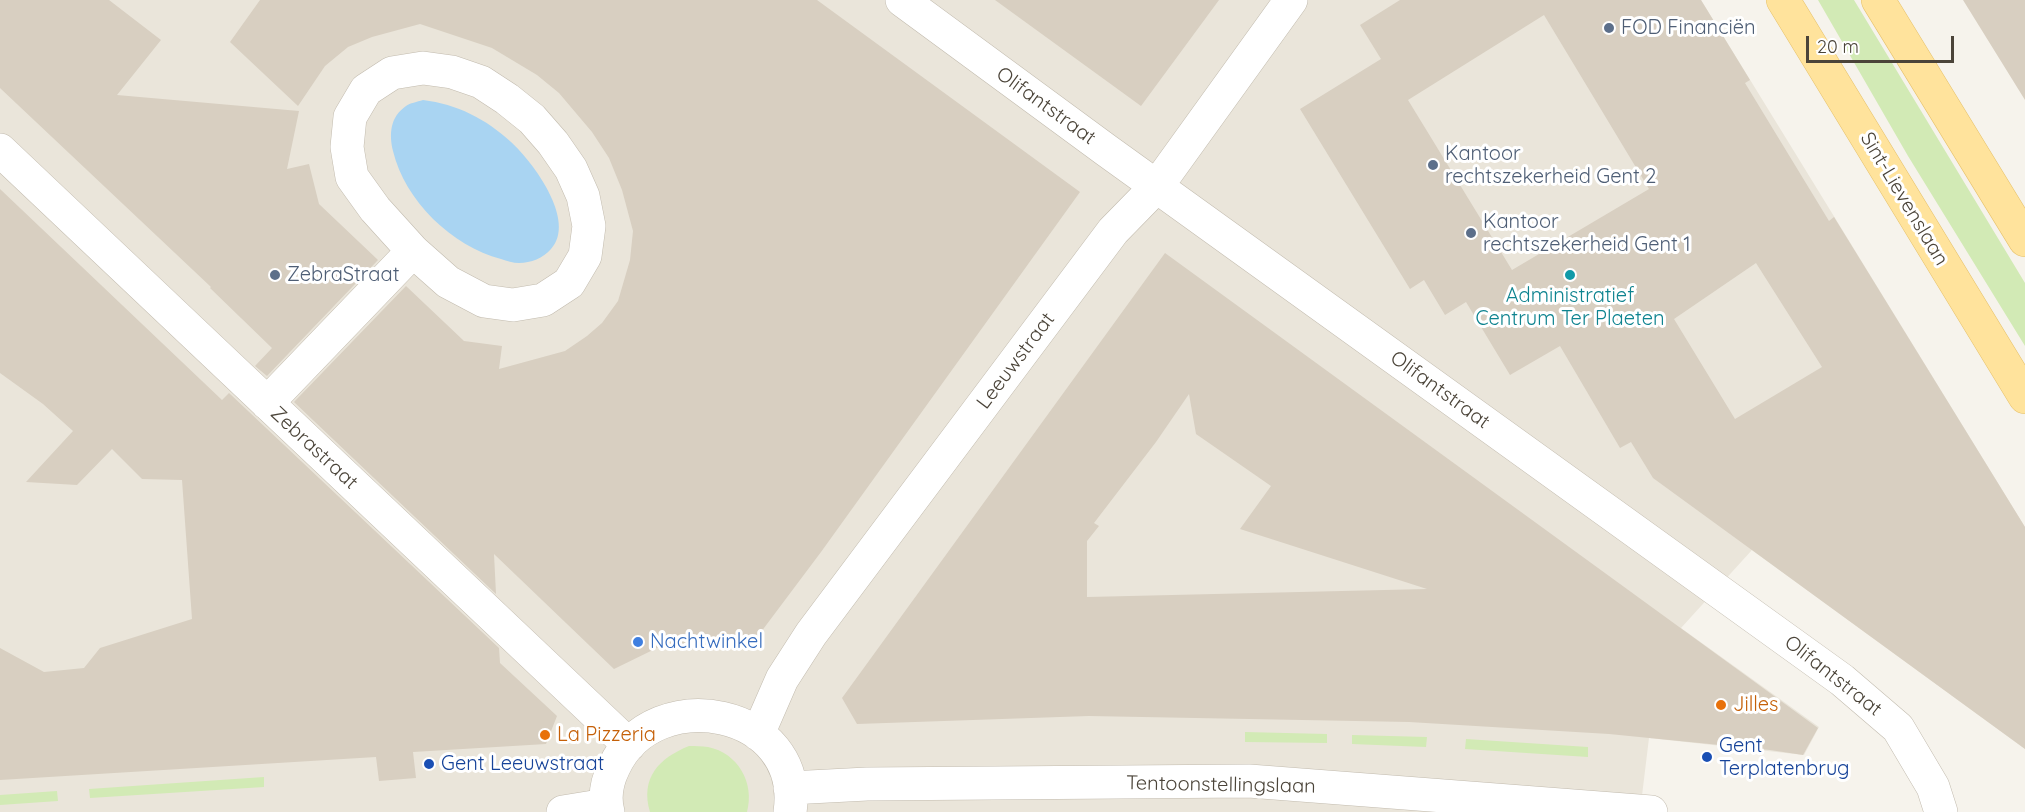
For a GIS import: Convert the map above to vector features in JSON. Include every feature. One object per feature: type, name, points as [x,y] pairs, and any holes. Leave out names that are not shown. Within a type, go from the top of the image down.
[{"type":"main road","name":"Sint-Lievenslaan","points":[[1783,0],[2025,397]]},
{"type":"main road","points":[[1878,0],[2025,240]]},
{"type":"street","name":"Olifantstraat","points":[[902,0],[938,10],[1157,186],[1842,680],[1898,729],[1933,787],[1941,812]]},
{"type":"street","name":"Leeuwstraat","points":[[758,734],[782,679],[811,634],[1113,231],[1157,186],[1291,0]]},
{"type":"street","points":[[423,68],[452,72],[480,82],[507,99],[532,119],[571,169],[583,196],[589,226],[585,256],[569,283],[543,300],[513,306],[484,302],[448,282],[413,251],[375,209],[352,177],[347,147],[350,117],[366,90],[392,73],[423,68]]},
{"type":"street","name":"Zebrastraat","points":[[0,150],[629,745]]},
{"type":"street","points":[[267,403],[413,251]]},
{"type":"street","name":"Tentoonstellingslaan","points":[[562,812],[607,808],[608,779],[619,755],[638,736],[663,722],[691,715],[719,717],[746,726],[769,742],[783,763],[790,800],[867,784],[1249,781],[1651,812]]},
{"type":"shaded area","points":[[0,0],[1701,0],[2025,527],[2025,749],[1752,550],[1681,628],[1819,727],[1804,755],[1649,738],[1640,812],[0,812]]},
{"type":"green space","points":[[1818,0],[1854,0],[2025,283],[2025,346],[1908,156]]},
{"type":"green space","points":[[1245,732],[1327,734],[1327,743],[1245,742]]},
{"type":"green space","points":[[1352,735],[1427,737],[1426,747],[1352,744]]},
{"type":"green space","points":[[1466,739],[1588,747],[1588,757],[1465,749]]},
{"type":"green space","points":[[689,746],[719,750],[736,763],[746,780],[749,801],[747,812],[650,812],[648,789],[654,771],[669,757]]},
{"type":"green space","points":[[264,777],[264,787],[90,798],[89,789]]},
{"type":"green space","points":[[57,791],[58,801],[0,805],[0,795]]},
{"type":"water","points":[[423,100],[448,105],[481,120],[511,142],[530,163],[549,192],[556,208],[559,223],[558,237],[548,252],[536,259],[519,263],[483,253],[448,232],[420,204],[399,169],[393,151],[391,132],[394,121],[401,110]]},
{"type":"building","points":[[0,0],[109,0],[161,40],[117,95],[299,111],[287,169],[309,164],[319,204],[378,260],[267,376],[255,366],[272,348],[211,287],[0,88]]},
{"type":"building","points":[[260,0],[817,0],[1080,192],[821,552],[752,644],[741,647],[701,642],[657,648],[614,669],[494,554],[496,594],[294,402],[406,286],[464,341],[502,346],[499,369],[565,351],[587,336],[602,323],[618,301],[630,260],[633,231],[622,190],[609,158],[592,132],[559,93],[537,75],[492,48],[420,24],[372,37],[348,47],[325,66],[298,106],[230,42]]},
{"type":"building","points":[[995,0],[1219,0],[1141,106]]},
{"type":"building","name":"Administratief Centrum Ter Plaeten","points":[[1400,0],[1701,0],[1750,80],[1745,83],[1829,221],[1834,217],[2025,527],[2025,749],[1653,478],[1631,442],[1620,448],[1560,346],[1510,375],[1466,302],[1445,315],[1424,280],[1410,289],[1300,109],[1381,59],[1360,25]],"holes":[[[1544,15],[1649,189],[1512,270],[1408,100]],[[1756,263],[1822,367],[1735,419],[1674,319]]]},
{"type":"building","points":[[1963,0],[2025,0],[2025,100]]},
{"type":"building","points":[[0,189],[222,400],[229,393],[499,648],[500,663],[557,716],[546,744],[413,752],[416,778],[379,781],[376,757],[0,780],[0,648],[44,672],[84,668],[100,648],[192,619],[182,480],[142,479],[112,449],[77,485],[26,482],[73,431],[43,404],[0,373]]},
{"type":"building","points":[[1165,253],[1818,728],[1803,755],[1609,734],[1409,722],[1089,716],[857,724],[842,698]],"holes":[[[1189,394],[1196,434],[1271,486],[1240,529],[1427,589],[1087,597],[1087,541],[1099,526],[1094,523],[1156,442]]]},
{"type":"place","name":"FOD Financiën","points":[[1609,28]]},
{"type":"place","name":"Kantoor rechtszekerheid Gent 2","points":[[1433,165]]},
{"type":"place","name":"Kantoor rechtszekerheid Gent 1","points":[[1471,233]]},
{"type":"place","name":"ZebraStraat","points":[[275,275]]},
{"type":"place","name":"Administratief Centrum Ter Plaeten","points":[[1570,275]]},
{"type":"place","name":"Nachtwinkel","points":[[638,642]]},
{"type":"place","name":"Jilles","points":[[1721,705]]},
{"type":"place","name":"La Pizzeria","points":[[545,735]]},
{"type":"place","name":"Gent Terplatenbrug","points":[[1707,757]]},
{"type":"place","name":"Gent Leeuwstraat","points":[[429,764]]}]
